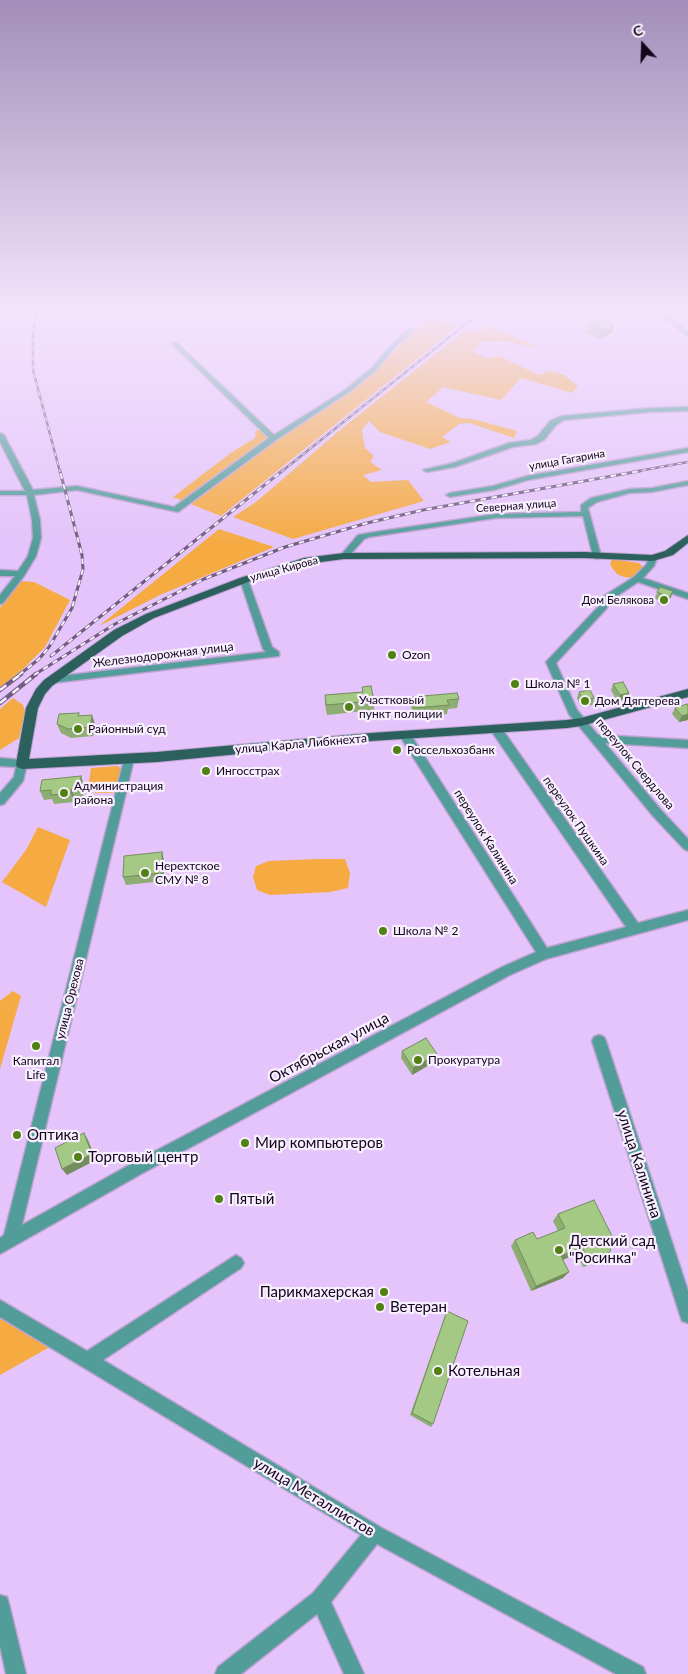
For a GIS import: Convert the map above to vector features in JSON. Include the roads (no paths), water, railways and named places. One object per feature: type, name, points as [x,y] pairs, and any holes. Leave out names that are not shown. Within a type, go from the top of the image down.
[{"type":"main road","name":"улица Кирова","points":[[22,764],[32,708],[40,692],[52,680],[110,638],[150,616],[244,580],[304,561],[344,556],[597,556],[654,558],[669,553],[688,538]]},
{"type":"main road","points":[[581,722],[688,693]]},
{"type":"main road","name":"улица Карла Либкнехта","points":[[22,764],[129,758],[581,722]]},
{"type":"street","points":[[222,389],[273,438]]},
{"type":"street","points":[[0,493],[30,493],[78,488],[175,510],[273,438],[349,389]]},
{"type":"street","name":"улица Гагарина","points":[[427,470],[455,465],[512,446],[533,442],[541,438],[553,423],[562,418],[650,410],[688,409]]},
{"type":"street","points":[[0,435],[30,493],[37,538],[32,556],[0,601]]},
{"type":"street","name":"улица Гагарина","points":[[450,495],[494,488],[527,478],[688,450]]},
{"type":"street","points":[[597,556],[584,507],[594,500],[630,491],[652,490],[688,483]]},
{"type":"street","name":"Северная улица","points":[[344,556],[361,537],[369,534],[496,516],[586,514]]},
{"type":"street","points":[[654,558],[650,566],[637,579],[688,596]]},
{"type":"street","points":[[0,573],[21,574]]},
{"type":"street","name":"переулок Свердлова","points":[[637,579],[607,598],[603,607],[551,662],[573,712],[657,813],[688,846]]},
{"type":"street","name":"Железнодорожная улица","points":[[52,680],[276,654],[268,649],[244,580]]},
{"type":"street","name":"переулок Пушкина","points":[[496,729],[634,928]]},
{"type":"street","name":"переулок Калинина","points":[[405,735],[544,954]]},
{"type":"street","points":[[597,739],[688,744]]},
{"type":"street","name":"улица Орехова","points":[[6,1243],[22,1189],[129,758]]},
{"type":"street","points":[[0,762],[22,764],[19,778],[0,800]]},
{"type":"street","name":"Октябрьская улица","points":[[6,1243],[136,1169],[506,971],[544,954],[634,928],[688,915]]},
{"type":"street","name":"улица Калинина","points":[[599,1041],[688,1315]]},
{"type":"street","points":[[87,1361],[236,1263]]},
{"type":"street","name":"улица Металлистов","points":[[0,1308],[374,1533],[636,1674]]},
{"type":"street","points":[[226,1674],[320,1600],[374,1533]]},
{"type":"street","points":[[320,1600],[354,1674]]},
{"type":"street","points":[[0,1604],[16,1674]]},
{"type":"railway","points":[[38,389],[60,472]]},
{"type":"railway","points":[[281,472],[384,389]]},
{"type":"railway","points":[[633,472],[688,462]]},
{"type":"railway","points":[[19,675],[39,659],[49,647],[72,608],[83,569],[82,555],[60,471]]},
{"type":"railway","points":[[51,656],[282,471]]},
{"type":"railway","points":[[34,675],[115,624],[204,579],[285,547],[367,523],[423,510],[640,471]]},
{"type":"railway","points":[[0,690],[21,674]]},
{"type":"railway","points":[[0,703],[36,674]]},
{"type":"place","name":"Дом Белякова","points":[[664,600]]},
{"type":"place","name":"Ozon","points":[[392,655]]},
{"type":"place","name":"Школа № 1","points":[[515,684]]},
{"type":"place","name":"Дом Дягтерева","points":[[585,701]]},
{"type":"place","name":"Участковый пункт полиции","points":[[349,707]]},
{"type":"place","name":"Районный суд","points":[[78,729]]},
{"type":"place","name":"Россельхозбанк","points":[[397,750]]},
{"type":"place","name":"Ингосстрах","points":[[206,771]]},
{"type":"place","name":"Администрация района","points":[[64,793]]},
{"type":"place","name":"Нерехтское СМУ № 8","points":[[145,873]]},
{"type":"place","name":"Школа № 2","points":[[383,931]]},
{"type":"place","name":"Капитал Life","points":[[36,1046]]},
{"type":"place","name":"Прокуратура","points":[[418,1060]]},
{"type":"place","name":"Оптика","points":[[17,1135]]},
{"type":"place","name":"Мир компьютеров","points":[[245,1143]]},
{"type":"place","name":"Торговый центр","points":[[78,1157]]},
{"type":"place","name":"Пятый","points":[[219,1199]]},
{"type":"place","name":"Детский сад \"Росинка\"","points":[[559,1250]]},
{"type":"place","name":"Парикмахерская","points":[[384,1292]]},
{"type":"place","name":"Ветеран","points":[[380,1307]]},
{"type":"place","name":"Котельная","points":[[438,1371]]}]
